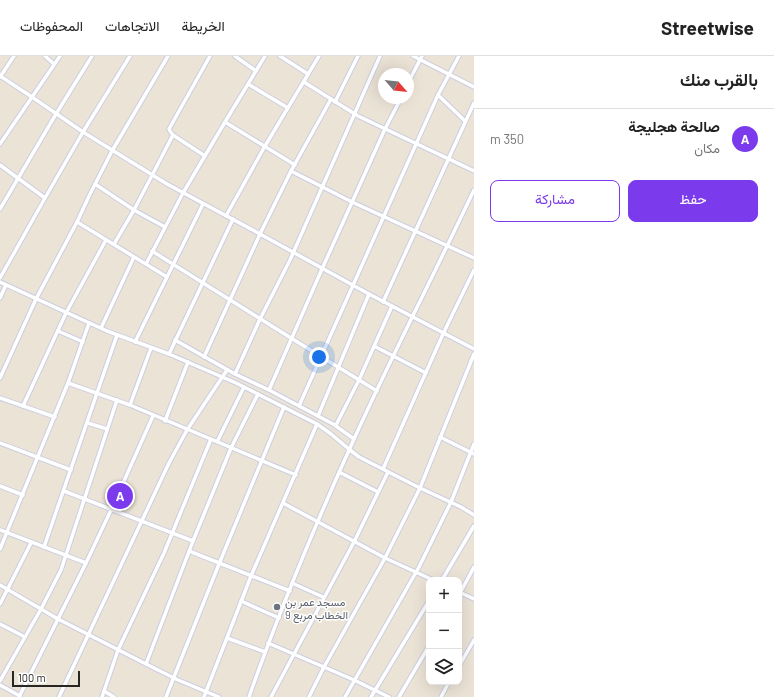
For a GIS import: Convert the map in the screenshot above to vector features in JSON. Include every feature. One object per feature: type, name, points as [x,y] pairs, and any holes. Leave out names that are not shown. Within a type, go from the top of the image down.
[{"type":"street","points":[[14,56],[0,77],[112,151],[203,204],[233,219],[353,286],[474,349]]},
{"type":"street","points":[[45,56],[54,64]]},
{"type":"street","points":[[0,144],[60,56]]},
{"type":"street","points":[[0,209],[92,56]]},
{"type":"street","points":[[0,278],[44,198],[130,56]]},
{"type":"street","points":[[0,378],[36,299],[77,222],[112,151],[168,56]]},
{"type":"street","points":[[205,156],[173,135],[170,131],[170,126],[210,56]]},
{"type":"street","points":[[235,56],[256,71]]},
{"type":"street","points":[[146,264],[183,193],[265,56]]},
{"type":"street","points":[[280,56],[308,74]]},
{"type":"street","points":[[226,216],[265,146],[319,56]]},
{"type":"street","points":[[335,102],[358,56]]},
{"type":"street","points":[[235,374],[260,319],[287,268],[380,56]]},
{"type":"street","points":[[413,56],[421,58],[474,87]]},
{"type":"street","points":[[299,406],[438,95],[459,56]]},
{"type":"street","points":[[414,71],[421,58]]},
{"type":"street","points":[[304,82],[354,114],[474,172]]},
{"type":"street","points":[[248,84],[288,108]]},
{"type":"street","points":[[438,95],[465,121]]},
{"type":"street","points":[[204,357],[260,234],[291,171],[331,99]]},
{"type":"street","points":[[383,302],[474,103]]},
{"type":"street","points":[[269,390],[352,202],[398,104]]},
{"type":"street","points":[[225,122],[295,165]]},
{"type":"street","points":[[114,244],[134,210],[173,135]]},
{"type":"street","points":[[0,165],[44,198]]},
{"type":"street","points":[[291,171],[352,202],[474,258]]},
{"type":"street","points":[[95,184],[134,210],[165,227]]},
{"type":"street","points":[[249,697],[268,643],[292,583],[339,472],[474,190]]},
{"type":"street","points":[[135,342],[203,204]]},
{"type":"street","points":[[169,354],[233,219]]},
{"type":"street","points":[[77,222],[167,277]]},
{"type":"street","points":[[23,406],[66,312],[106,240]]},
{"type":"street","points":[[152,252],[377,391]]},
{"type":"street","points":[[101,328],[134,257]]},
{"type":"street","points":[[383,469],[474,270]]},
{"type":"street","points":[[0,282],[117,335],[169,354],[244,387],[317,424],[359,457],[465,509],[474,515]]},
{"type":"street","points":[[0,298],[6,285]]},
{"type":"street","points":[[318,416],[369,294]]},
{"type":"street","points":[[336,425],[359,380],[392,306]]},
{"type":"street","points":[[0,549],[55,416],[90,323]]},
{"type":"street","points":[[58,331],[83,342]]},
{"type":"street","points":[[44,547],[88,423],[117,335]]},
{"type":"street","points":[[175,340],[227,370],[336,425],[354,439]]},
{"type":"street","points":[[374,346],[426,373]]},
{"type":"street","points":[[130,405],[151,348]]},
{"type":"street","points":[[309,697],[324,667],[385,558],[420,488],[474,354]]},
{"type":"street","points":[[165,421],[188,362]]},
{"type":"street","points":[[59,697],[168,463],[187,430],[227,370]]},
{"type":"street","points":[[68,383],[130,405],[296,475]]},
{"type":"street","points":[[217,442],[244,387]]},
{"type":"street","points":[[146,664],[189,551],[231,448],[258,394]]},
{"type":"street","points":[[276,403],[281,396]]},
{"type":"street","points":[[0,398],[55,416]]},
{"type":"street","points":[[0,681],[41,609],[61,570],[117,400]]},
{"type":"street","points":[[166,697],[219,564],[284,408]]},
{"type":"street","points":[[0,685],[19,696],[86,563],[153,416]]},
{"type":"street","points":[[88,423],[107,429]]},
{"type":"street","points":[[204,697],[251,576],[317,424]]},
{"type":"street","points":[[440,437],[472,453]]},
{"type":"street","points":[[102,697],[118,650],[164,553],[211,440]]},
{"type":"street","points":[[0,443],[71,470]]},
{"type":"street","points":[[345,697],[416,572],[451,502],[472,453],[474,444]]},
{"type":"street","points":[[339,472],[378,492]]},
{"type":"street","points":[[271,697],[354,542],[388,472]]},
{"type":"street","points":[[0,486],[23,495]]},
{"type":"street","points":[[64,491],[193,541]]},
{"type":"street","points":[[283,504],[385,558],[427,577]]},
{"type":"street","points":[[444,577],[474,526]]},
{"type":"street","points":[[0,530],[86,563]]},
{"type":"street","points":[[0,604],[32,543]]},
{"type":"street","points":[[189,551],[290,591]]},
{"type":"street","points":[[462,589],[474,568]]},
{"type":"street","points":[[292,583],[324,597]]},
{"type":"street","points":[[0,585],[58,619],[118,650],[174,678],[219,697]]},
{"type":"street","points":[[462,594],[474,598]]},
{"type":"street","points":[[241,601],[279,618]]},
{"type":"street","points":[[371,697],[426,606]]},
{"type":"street","points":[[0,624],[25,637]]},
{"type":"street","points":[[226,638],[265,652]]},
{"type":"street","points":[[462,661],[474,640]]},
{"type":"street","points":[[268,643],[354,680],[389,697]]},
{"type":"street","points":[[399,697],[427,649]]},
{"type":"street","points":[[0,670],[5,672]]},
{"type":"street","points":[[441,697],[448,685]]},
{"type":"street","points":[[104,691],[114,697]]},
{"type":"place","name":"صالحة هجليجة","points":[[120,496]]},
{"type":"place","name":"مسجد عمر بن الخطاب مربع 9","points":[[277,607]]}]
